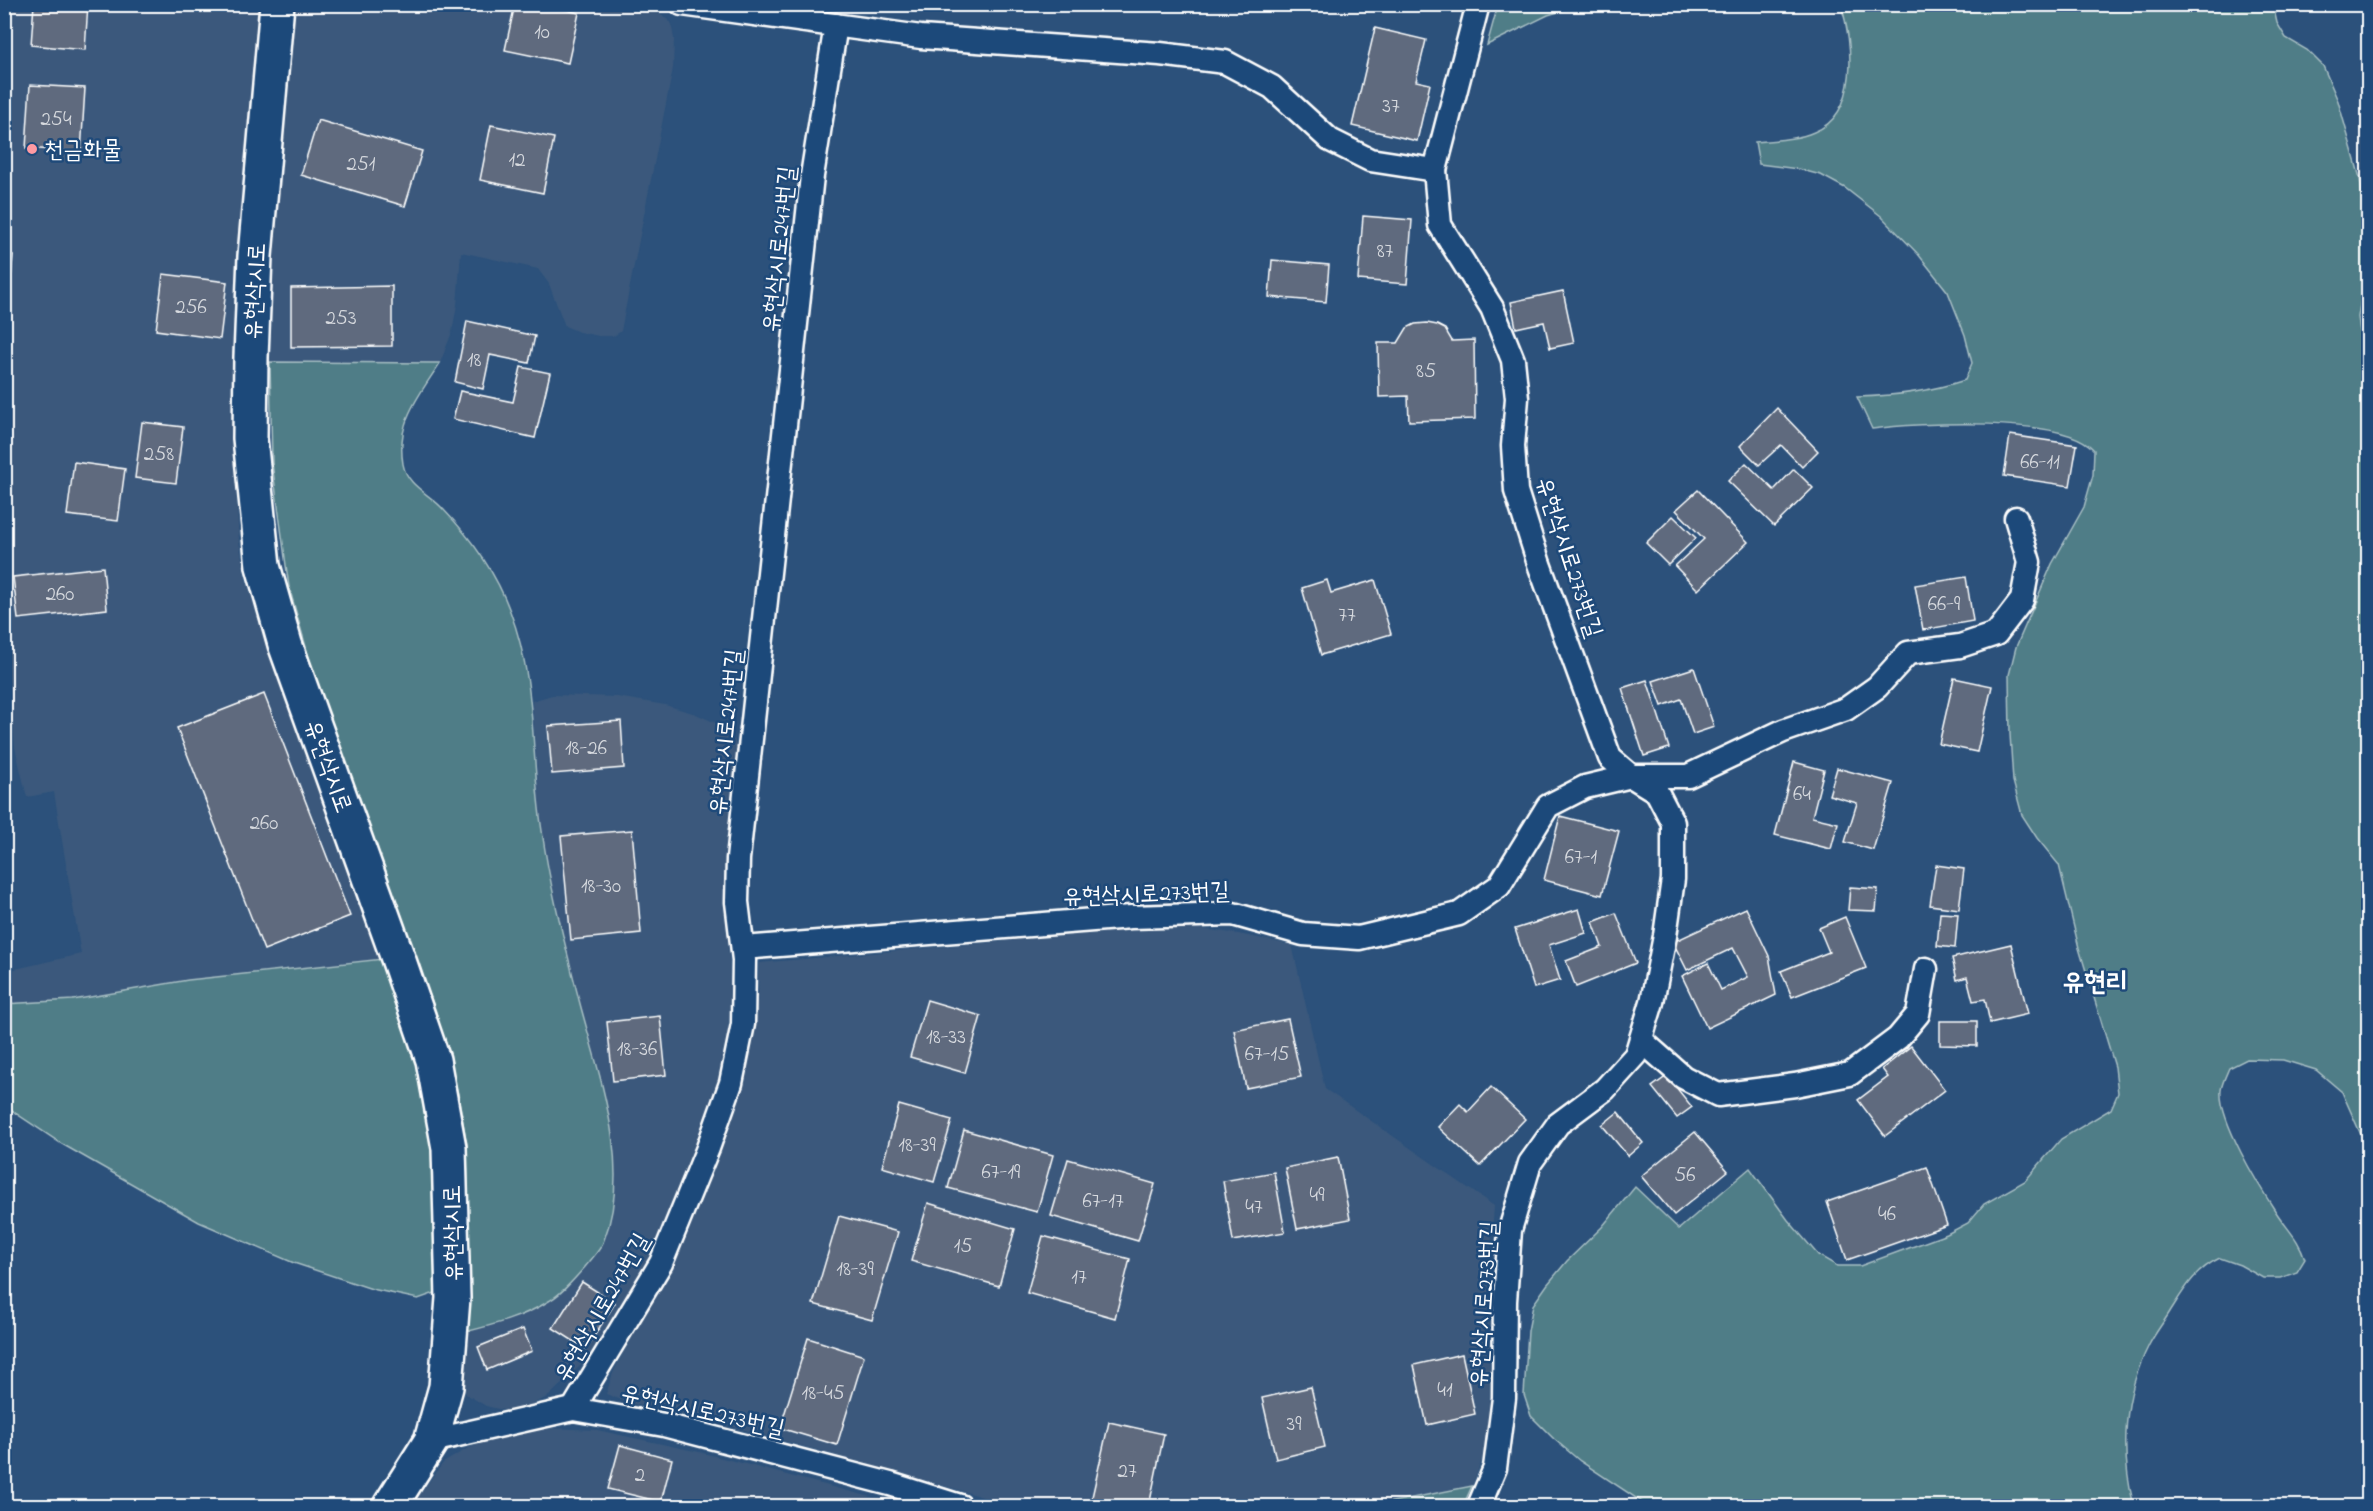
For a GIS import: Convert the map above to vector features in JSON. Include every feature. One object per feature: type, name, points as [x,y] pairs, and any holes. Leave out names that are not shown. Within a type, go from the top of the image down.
[{"type":"street","name":"유현삭시로","points":[[277,4],[255,256],[251,357],[250,438],[263,566],[285,644],[433,1060],[449,1148],[453,1298],[446,1387],[431,1441],[390,1506]]},
{"type":"lane","points":[[682,4],[921,37],[1160,54],[1225,63],[1272,87],[1329,140],[1370,160],[1435,170]]},
{"type":"lane","name":"유현삭시로273번길","points":[[1478,4],[1435,170],[1440,225],[1492,308],[1513,360],[1517,398],[1514,446],[1516,491],[1536,554],[1610,758],[1631,776],[1657,792],[1673,823],[1673,879],[1665,936],[1652,1002],[1636,1055],[1605,1089],[1558,1124],[1530,1162],[1510,1230],[1505,1301],[1504,1398],[1495,1468],[1479,1506]]},
{"type":"lane","name":"유현삭시로247번길","points":[[573,1409],[662,1263],[731,1083],[743,1024],[743,948],[737,902],[738,858],[812,177],[836,26]]},
{"type":"lane","name":"유현삭시로273번길","points":[[743,948],[1131,917],[1233,914],[1303,934],[1359,938],[1459,914],[1499,886],[1548,806],[1585,787],[1631,776],[1688,776],[1784,731],[1846,709],[1877,687],[1908,653],[1960,646],[1996,634],[2022,600],[2029,562],[2016,518]]},
{"type":"lane","points":[[1641,1040],[1683,1077],[1718,1095],[1795,1085],[1850,1074],[1898,1038],[1918,1014],[1926,969]]},
{"type":"lane","name":"유현삭시로273번길","points":[[431,1441],[573,1409],[664,1425],[890,1484],[960,1506]]},
{"type":"shaded area","points":[[623,4],[661,14],[671,23],[674,39],[673,68],[621,331],[614,336],[599,336],[579,332],[565,326],[549,284],[538,269],[461,252],[457,305],[452,332],[440,363],[270,362],[278,151],[293,5]]},
{"type":"shaded area","points":[[5,5],[258,5],[243,200],[235,355],[233,434],[239,541],[245,576],[259,621],[383,959],[188,980],[73,1000],[5,1004],[4,987],[11,970],[81,954],[54,792],[27,797],[15,747],[6,644],[6,578],[11,534],[4,530]]},
{"type":"shaded area","points":[[552,695],[617,697],[665,705],[696,714],[731,730],[737,748],[726,889],[731,999],[727,1039],[713,1102],[655,1258],[606,1335],[581,1365],[549,1396],[527,1407],[507,1411],[486,1406],[466,1394],[461,1372],[465,1332],[496,1324],[549,1302],[570,1284],[604,1243],[612,1135],[557,915],[541,829],[532,701]]},
{"type":"shaded area","points":[[1193,928],[1233,933],[1292,945],[1325,1089],[1494,1206],[1489,1277],[1490,1405],[1484,1455],[1472,1486],[1372,1506],[1010,1506],[695,1416],[633,1404],[606,1394],[613,1373],[627,1345],[675,1258],[727,1133],[749,1062],[758,996],[759,963],[1139,929]]},
{"type":"shaded area","points":[[547,1428],[597,1430],[699,1452],[905,1506],[411,1506],[443,1463],[470,1447],[503,1436]]},
{"type":"green space","points":[[1498,4],[1581,5],[1548,15],[1487,45]]},
{"type":"green space","points":[[1841,5],[2273,5],[2277,23],[2286,38],[2307,50],[2323,66],[2338,101],[2360,178],[2367,238],[2365,274],[2358,317],[2368,375],[2368,1161],[2366,1146],[2342,1092],[2316,1070],[2283,1060],[2247,1059],[2229,1068],[2221,1090],[2226,1118],[2260,1186],[2296,1240],[2305,1259],[2297,1272],[2280,1278],[2263,1278],[2240,1265],[2220,1258],[2198,1273],[2181,1294],[2154,1336],[2140,1364],[2129,1404],[2126,1445],[2134,1506],[1648,1506],[1580,1461],[1554,1439],[1531,1416],[1524,1395],[1528,1331],[1533,1305],[1567,1261],[1602,1227],[1635,1187],[1679,1229],[1750,1168],[1788,1220],[1818,1255],[1837,1266],[1860,1266],[1947,1234],[1968,1223],[1984,1204],[2025,1181],[2061,1139],[2111,1109],[2118,1093],[2115,1067],[2079,948],[2059,865],[2022,815],[2013,781],[2010,734],[2009,675],[2016,647],[2052,564],[2084,507],[2093,475],[2094,450],[2078,439],[2053,431],[2023,426],[1954,424],[1872,429],[1857,397],[1912,393],[1952,384],[1965,380],[1972,363],[1965,335],[1948,292],[1918,254],[1881,216],[1845,188],[1821,175],[1798,169],[1759,164],[1755,142],[1807,135],[1829,123],[1839,110],[1846,94],[1850,57]]},
{"type":"green space","points":[[270,362],[440,363],[417,399],[406,423],[402,449],[405,472],[414,484],[453,520],[473,544],[490,570],[510,611],[525,666],[545,852],[563,937],[610,1120],[615,1182],[612,1211],[603,1244],[568,1285],[554,1298],[529,1312],[465,1332],[469,1241],[467,1145],[458,1094],[436,1012],[319,693],[289,587],[272,463]]},
{"type":"green space","points":[[383,959],[419,1074],[433,1146],[437,1201],[435,1293],[418,1299],[372,1289],[294,1263],[199,1222],[62,1144],[5,1106],[4,1004],[73,1000],[188,980]]},
{"type":"green space","points":[[1472,1486],[1463,1506],[1372,1506]]},
{"type":"building","points":[[34,4],[88,4],[85,50],[31,45]]},
{"type":"building","points":[[515,4],[541,4],[579,13],[568,63],[505,50]]},
{"type":"building","points":[[1375,28],[1426,40],[1416,81],[1430,84],[1417,141],[1352,126]]},
{"type":"building","points":[[30,85],[85,88],[81,152],[26,148]]},
{"type":"building","points":[[318,120],[422,151],[405,206],[301,175]]},
{"type":"building","points":[[491,125],[554,138],[543,193],[480,180]]},
{"type":"building","points":[[1363,216],[1412,220],[1407,284],[1358,280]]},
{"type":"building","points":[[4,254],[13,255],[8,315],[4,314]]},
{"type":"building","points":[[1272,260],[1329,265],[1326,302],[1269,297]]},
{"type":"building","points":[[163,274],[227,282],[220,339],[156,330]]},
{"type":"building","points":[[392,286],[392,346],[291,347],[291,288]]},
{"type":"building","points":[[1563,291],[1574,343],[1550,348],[1544,322],[1516,328],[1511,302]]},
{"type":"building","points":[[467,321],[535,336],[529,363],[490,355],[483,389],[455,382]]},
{"type":"building","points":[[1427,323],[1445,329],[1452,341],[1474,340],[1475,419],[1409,421],[1408,396],[1379,397],[1378,343],[1398,343],[1407,328],[1415,324]]},
{"type":"building","points":[[521,367],[550,373],[535,438],[453,419],[460,391],[513,402]]},
{"type":"building","points":[[1777,408],[1818,451],[1802,467],[1781,445],[1759,465],[1740,446]]},
{"type":"building","points":[[142,422],[183,427],[176,483],[135,478]]},
{"type":"building","points":[[2010,435],[2077,445],[2070,486],[2004,476]]},
{"type":"building","points":[[74,462],[125,469],[118,521],[67,515]]},
{"type":"building","points":[[1746,463],[1774,490],[1794,469],[1813,488],[1774,526],[1728,481]]},
{"type":"building","points":[[1698,490],[1748,542],[1698,590],[1675,566],[1704,539],[1676,510]]},
{"type":"building","points":[[1673,516],[1696,538],[1668,565],[1646,543]]},
{"type":"building","points":[[103,567],[107,609],[18,619],[13,577]]},
{"type":"building","points":[[1966,577],[1973,621],[1923,630],[1915,585]]},
{"type":"building","points":[[1327,580],[1331,593],[1375,580],[1391,634],[1321,655],[1302,588]]},
{"type":"building","points":[[1694,668],[1714,727],[1693,734],[1681,699],[1662,706],[1653,681]]},
{"type":"building","points":[[1954,678],[1992,686],[1977,752],[1939,744]]},
{"type":"building","points":[[1647,680],[1669,748],[1644,756],[1622,688]]},
{"type":"building","points":[[264,694],[350,916],[264,950],[177,728]]},
{"type":"building","points":[[621,721],[624,768],[552,774],[548,726]]},
{"type":"building","points":[[1794,762],[1824,770],[1812,817],[1838,823],[1831,849],[1775,835]]},
{"type":"building","points":[[1837,768],[1893,783],[1873,850],[1845,842],[1857,803],[1829,795]]},
{"type":"building","points":[[1560,816],[1619,831],[1602,895],[1544,880]]},
{"type":"building","points":[[632,830],[641,933],[571,940],[561,836]]},
{"type":"building","points":[[1936,865],[1964,869],[1959,909],[1930,905]]},
{"type":"building","points":[[1850,887],[1878,889],[1876,911],[1848,910]]},
{"type":"building","points":[[1746,908],[1769,956],[1776,995],[1707,1028],[1682,976],[1708,963],[1721,990],[1748,977],[1733,948],[1687,970],[1673,942]]},
{"type":"building","points":[[1579,909],[1586,933],[1549,945],[1560,980],[1534,988],[1515,929]]},
{"type":"building","points":[[1616,913],[1636,963],[1576,987],[1566,961],[1602,947],[1593,922]]},
{"type":"building","points":[[1940,913],[1958,914],[1955,948],[1937,946]]},
{"type":"building","points":[[1845,917],[1866,968],[1792,997],[1781,971],[1829,952],[1819,928]]},
{"type":"building","points":[[2011,944],[2028,1014],[1990,1023],[1985,999],[1973,1001],[1967,977],[1957,980],[1952,958]]},
{"type":"building","points":[[927,1000],[981,1016],[965,1073],[910,1057]]},
{"type":"building","points":[[660,1016],[666,1075],[613,1081],[607,1022]]},
{"type":"building","points":[[1288,1019],[1301,1077],[1246,1088],[1234,1030]]},
{"type":"building","points":[[1940,1021],[1977,1021],[1977,1046],[1940,1045]]},
{"type":"building","points":[[1911,1046],[1945,1090],[1885,1136],[1858,1100],[1888,1077],[1882,1069]]},
{"type":"building","points":[[1667,1076],[1692,1107],[1677,1118],[1652,1087]]},
{"type":"building","points":[[1491,1087],[1525,1119],[1480,1166],[1438,1127],[1460,1104],[1468,1112]]},
{"type":"building","points":[[899,1105],[952,1120],[934,1182],[882,1167]]},
{"type":"building","points":[[1618,1112],[1643,1143],[1628,1156],[1602,1125]]},
{"type":"building","points":[[964,1130],[1053,1155],[1037,1212],[948,1188]]},
{"type":"building","points":[[1695,1132],[1728,1171],[1674,1215],[1641,1176]]},
{"type":"building","points":[[1338,1157],[1350,1219],[1297,1229],[1285,1168]]},
{"type":"building","points":[[1068,1159],[1155,1184],[1138,1241],[1051,1216]]},
{"type":"building","points":[[1927,1167],[1947,1225],[1847,1260],[1827,1202]]},
{"type":"building","points":[[1274,1172],[1285,1232],[1233,1241],[1223,1181]]},
{"type":"building","points":[[928,1203],[1015,1229],[999,1286],[911,1261]]},
{"type":"building","points":[[839,1216],[898,1232],[872,1320],[813,1304]]},
{"type":"building","points":[[1043,1236],[1130,1259],[1115,1318],[1027,1293]]},
{"type":"building","points":[[582,1282],[615,1303],[586,1349],[553,1328]]},
{"type":"building","points":[[523,1329],[532,1351],[487,1370],[478,1347]]},
{"type":"building","points":[[808,1338],[864,1356],[837,1445],[780,1428]]},
{"type":"building","points":[[1462,1354],[1475,1414],[1427,1425],[1414,1365]]},
{"type":"building","points":[[1311,1387],[1325,1447],[1276,1459],[1262,1398]]},
{"type":"building","points":[[1109,1422],[1164,1434],[1149,1506],[1090,1506]]},
{"type":"building","points":[[620,1445],[672,1459],[661,1502],[608,1489]]},
{"type":"place","name":"천금화물","points":[[32,149]]},
{"type":"district","name":"유현리","points":[[2095,981]]}]
